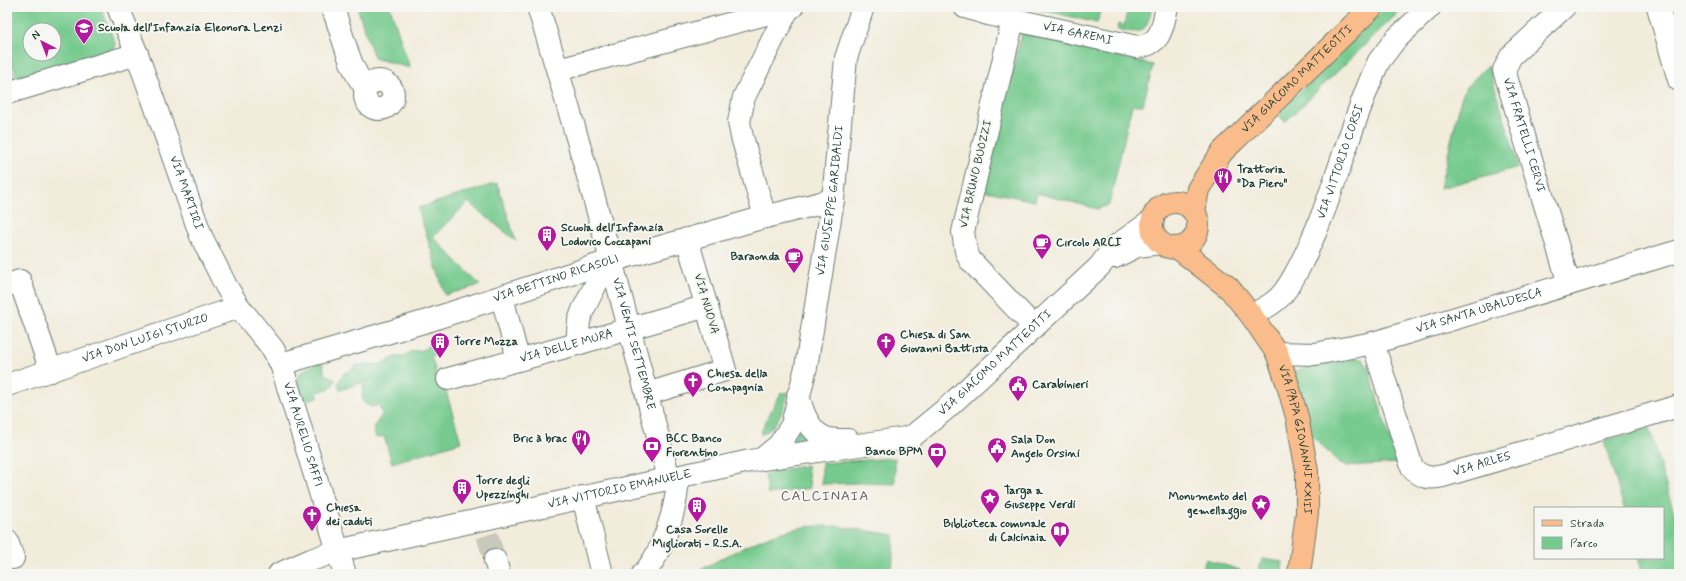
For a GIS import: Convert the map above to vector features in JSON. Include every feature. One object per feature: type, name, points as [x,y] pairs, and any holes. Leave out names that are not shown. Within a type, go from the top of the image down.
[{"type":"main road","name":"VIA GIACOMO MATTEOTTI","points":[[1222,152],[1372,7]]},
{"type":"main road","points":[[1222,152],[1206,163],[1169,203],[1158,210],[1153,220],[1153,232],[1229,288]]},
{"type":"main road","points":[[1170,246],[1187,245],[1192,241],[1196,222],[1198,189],[1222,152]]},
{"type":"main road","points":[[1169,203],[1179,203],[1185,205],[1196,222],[1208,252],[1229,288]]},
{"type":"main road","name":"VIA PAPA GIOVANNI XXIII","points":[[1229,288],[1251,315],[1277,353],[1297,417],[1307,471],[1307,513],[1299,574]]},
{"type":"street","name":"VIA MARTIRI","points":[[118,7],[137,54],[201,236],[223,281],[239,307],[273,349],[281,364]]},
{"type":"street","points":[[332,7],[355,70],[360,81],[367,88]]},
{"type":"street","name":"VIA VENTI SETTEMBRE","points":[[538,7],[558,70],[608,262],[630,328],[647,394],[673,478],[678,487],[674,509],[656,553],[648,568],[642,574]]},
{"type":"street","points":[[558,70],[790,7]]},
{"type":"street","points":[[765,216],[742,137],[739,122],[740,110],[744,97],[790,7]]},
{"type":"street","name":"VIA GIUSEPPE GARIBALDI","points":[[762,459],[779,445],[792,425],[798,394],[806,367],[833,200],[846,58],[863,7]]},
{"type":"street","name":"VIA GAREMI","points":[[965,7],[1014,20],[1136,47],[1149,45],[1155,41],[1162,28],[1167,7]]},
{"type":"street","name":"VIA VITTORIO CORSI","points":[[1251,315],[1274,302],[1284,292],[1291,280],[1307,251],[1322,216],[1379,61],[1398,37],[1430,7]]},
{"type":"street","name":"VIA FRATELLI CERVI","points":[[1564,7],[1511,56],[1504,70],[1569,284]]},
{"type":"street","points":[[1658,7],[1679,80]]},
{"type":"street","name":"VIA BRUNO BUOZZI","points":[[1014,20],[963,232],[966,251],[970,260],[1034,327]]},
{"type":"street","points":[[7,93],[137,54]]},
{"type":"street","name":"VIA BETTINO RICASOLI","points":[[281,364],[427,321],[608,262],[765,216],[833,200]]},
{"type":"street","points":[[1100,266],[1113,248],[1153,220]]},
{"type":"street","name":"VIA NUOVA","points":[[647,394],[725,370],[687,239]]},
{"type":"street","points":[[1100,266],[1133,248],[1170,246]]},
{"type":"street","name":"VIA SANTA UBALDESCA","points":[[1277,353],[1315,354],[1372,343],[1679,251]]},
{"type":"street","points":[[577,344],[582,310],[608,262]]},
{"type":"street","name":"VIA GIACOMO MATTEOTTI","points":[[881,442],[894,441],[914,435],[948,408],[1100,266]]},
{"type":"street","points":[[7,285],[20,281],[51,371]]},
{"type":"street","points":[[502,297],[518,359]]},
{"type":"street","name":"VIA DELLE MURA","points":[[448,379],[577,344],[707,306]]},
{"type":"street","name":"VIA DON LUIGI STURZO","points":[[7,385],[239,307]]},
{"type":"street","name":"VIA ARLES","points":[[1372,343],[1412,467],[1417,474],[1425,477],[1434,478],[1443,476],[1679,406]]},
{"type":"street","name":"VIA AURELIO SAFFI","points":[[281,364],[345,574]]},
{"type":"street","points":[[798,394],[802,412],[811,426],[822,436],[829,439],[881,442]]},
{"type":"street","name":"VIA VITTORIO EMANUELE","points":[[279,574],[315,558],[337,551],[485,528],[583,497],[762,459],[881,442]]},
{"type":"street","points":[[583,497],[602,574]]},
{"type":"green space","name":"Scuola dell'Infanzia Eleonora Lenzi","points":[[7,7],[101,7],[115,43],[114,48],[18,80],[9,55],[7,56]]},
{"type":"green space","points":[[357,7],[390,7],[410,68],[374,58]]},
{"type":"green space","points":[[1030,7],[1093,7],[1101,9],[1097,23]]},
{"type":"green space","points":[[1128,7],[1152,7],[1148,22],[1142,30],[1138,32],[1117,29],[1118,24],[1124,26]]},
{"type":"green space","points":[[1387,7],[1404,7],[1285,122],[1277,113]]},
{"type":"green space","points":[[1022,33],[1153,65],[1143,105],[1132,105],[1109,205],[1097,209],[1037,193],[1035,201],[982,190]]},
{"type":"green space","points":[[7,59],[15,81],[7,83]]},
{"type":"green space","points":[[1488,65],[1519,167],[1440,188],[1461,99],[1466,87]]},
{"type":"green space","points":[[497,183],[516,241],[468,202],[433,237],[480,285],[445,295],[418,208]]},
{"type":"green space","points":[[431,343],[435,355],[431,356],[437,376],[436,382],[445,388],[461,442],[392,463],[384,436],[376,438],[373,428],[382,415],[379,404],[373,407],[365,404],[362,398],[364,382],[340,390],[338,383],[344,373],[350,371],[355,366],[366,364],[379,365],[395,357],[402,357],[413,351],[423,350]]},
{"type":"green space","points":[[1353,359],[1363,359],[1369,370],[1397,463],[1347,466],[1338,462],[1307,431],[1289,372]]},
{"type":"green space","points":[[322,362],[325,374],[335,379],[333,385],[323,391],[317,392],[318,397],[301,402],[297,380],[298,376],[306,369]]},
{"type":"green space","points":[[781,393],[788,393],[782,412],[776,423],[761,435],[766,421]]},
{"type":"green space","points":[[800,426],[827,443],[790,444]]},
{"type":"green space","points":[[1649,428],[1679,530],[1679,574],[1643,574],[1638,559],[1664,559],[1664,507],[1624,507],[1604,441]]},
{"type":"green space","points":[[895,458],[895,484],[822,484],[822,463]]},
{"type":"green space","points":[[807,465],[810,488],[768,494],[765,474]]},
{"type":"green space","points":[[813,526],[836,526],[894,535],[892,574],[693,574],[745,547],[785,531]]},
{"type":"green space","points":[[1206,559],[1240,570],[1239,574],[1201,574]]},
{"type":"green space","points":[[1262,559],[1283,562],[1281,574],[1246,574],[1247,570],[1258,573]]},
{"type":"green space","points":[[1371,565],[1401,574],[1368,574]]},
{"type":"tunnel","points":[[487,535],[495,560]]},
{"type":"place","name":"Scuola dell'Infanzia Eleonora Lenzi","points":[[84,45]]},
{"type":"place","name":"Trattoria \"Da Piero\"","points":[[1223,194]]},
{"type":"place","name":"Scuola dell'Infanzia Lodovico Coccapani","points":[[547,252]]},
{"type":"place","name":"Circolo ARCI","points":[[1042,260]]},
{"type":"place","name":"Baraonda","points":[[794,274]]},
{"type":"place","name":"Torre Mozza","points":[[440,359]]},
{"type":"place","name":"Chiesa di San Giovanni Battista","points":[[886,359]]},
{"type":"place","name":"Chiesa della Compagnia","points":[[693,398]]},
{"type":"place","name":"Carabinieri","points":[[1018,402]]},
{"type":"place","name":"Bric à brac","points":[[581,456]]},
{"type":"place","name":"BCC Banco Fiorentino","points":[[652,463]]},
{"type":"place","name":"Sala Don Angelo Orsini","points":[[997,464]]},
{"type":"place","name":"Banco BPM","points":[[937,469]]},
{"type":"place","name":"Torre degli Upezzinghi","points":[[462,505]]},
{"type":"place","name":"Targa a Giuseppe Verdi","points":[[990,515]]},
{"type":"place","name":"Monumento del gemellaggio","points":[[1261,521]]},
{"type":"place","name":"Casa Sorelle Migliorati - R.S.A.","points":[[697,523]]},
{"type":"place","name":"Chiesa dei caduti","points":[[312,532]]},
{"type":"place","name":"Biblioteca comunale di Calcinaia","points":[[1060,548]]},
{"type":"district","name":"CALCINAIA","points":[[825,496]]}]
